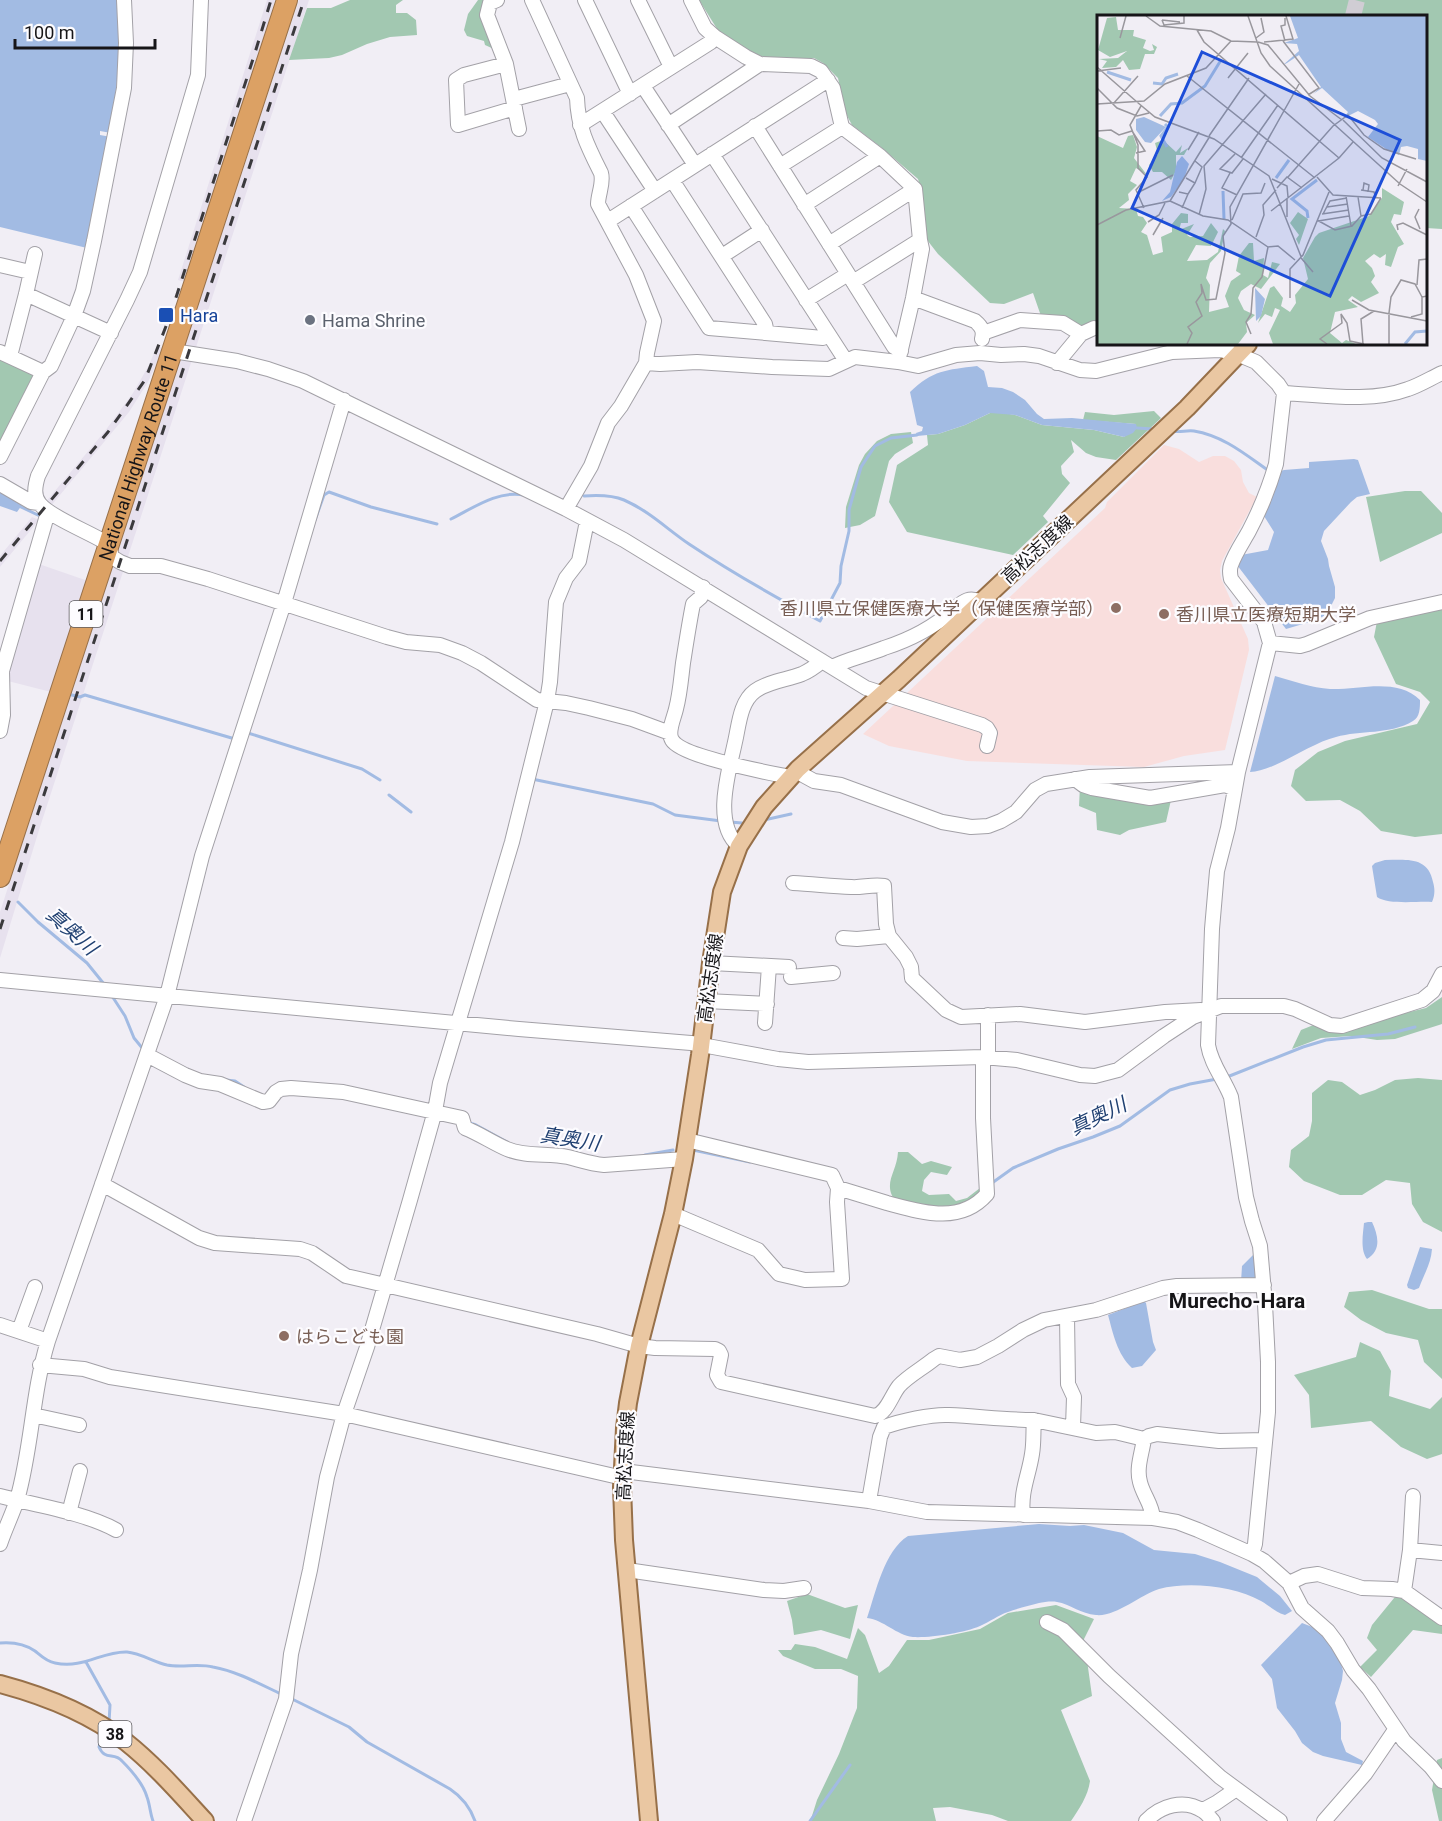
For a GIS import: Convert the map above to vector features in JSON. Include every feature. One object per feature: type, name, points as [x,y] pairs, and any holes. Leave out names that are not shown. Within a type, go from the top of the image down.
[{"type":"highway","name":"National Highway Route 11","points":[[0,878],[287,0]]},
{"type":"main road","name":"高松志度線","points":[[649,1821],[623,1520],[623,1474],[628,1403],[639,1346],[673,1214],[684,1159],[722,892],[739,846],[756,818],[794,774],[1187,408],[1243,349]]},
{"type":"main road","name":"38","points":[[0,1684],[45,1697],[109,1730],[145,1759],[205,1821]]},
{"type":"street","points":[[0,457],[43,372],[51,366],[83,291],[124,88],[126,43],[124,0]]},
{"type":"street","points":[[0,731],[3,715],[2,671],[44,508],[35,495],[38,476],[140,272],[198,75],[201,0]]},
{"type":"street","points":[[497,0],[490,3],[487,15],[506,64],[519,129]]},
{"type":"street","points":[[532,0],[577,98],[580,125],[603,179],[598,204],[636,275],[654,321],[646,363],[621,406],[608,423],[591,466],[566,509]]},
{"type":"street","points":[[585,0],[630,94]]},
{"type":"street","points":[[638,0],[671,68]]},
{"type":"street","points":[[691,0],[705,28],[715,37],[760,64],[811,66],[821,71],[833,88],[842,127],[880,156],[915,189],[922,249],[900,356]]},
{"type":"street","points":[[580,125],[711,42],[715,37]]},
{"type":"street","points":[[506,64],[464,75],[456,80],[458,124],[570,84]]},
{"type":"street","points":[[668,125],[760,64]]},
{"type":"street","points":[[608,221],[828,80]]},
{"type":"street","points":[[643,86],[695,165]]},
{"type":"street","points":[[603,112],[655,191]]},
{"type":"street","points":[[755,126],[900,356],[918,366],[956,356],[980,353],[1024,354],[1080,370],[1096,371],[1172,352],[1243,349],[1284,393],[1273,475],[1229,572],[1231,579],[1264,622],[1270,643],[1238,772],[1228,828],[1217,871],[1208,1046],[1210,1058],[1231,1097],[1246,1197],[1260,1246],[1264,1285],[1268,1412],[1255,1544],[1252,1554]]},
{"type":"street","points":[[780,166],[842,127]]},
{"type":"street","points":[[712,154],[846,362]]},
{"type":"street","points":[[804,205],[880,156]]},
{"type":"street","points":[[672,180],[765,324],[766,333]]},
{"type":"street","points":[[829,244],[915,189]]},
{"type":"street","points":[[632,206],[709,328],[823,338],[828,335]]},
{"type":"street","points":[[722,256],[762,231]]},
{"type":"street","points":[[806,300],[920,240]]},
{"type":"street","points":[[35,254],[26,294],[5,354],[43,372]]},
{"type":"street","points":[[0,266],[30,272]]},
{"type":"street","points":[[26,294],[111,333]]},
{"type":"street","points":[[913,298],[975,321],[981,326],[983,333],[980,353]]},
{"type":"street","points":[[983,333],[1020,320],[1063,323],[1088,331],[1057,363]]},
{"type":"street","points":[[173,351],[237,361],[268,369],[303,381],[344,400],[624,540],[866,688],[982,725],[990,733],[987,746]]},
{"type":"street","points":[[646,363],[697,362],[829,369],[855,357],[900,356]]},
{"type":"street","points":[[1284,393],[1369,396],[1409,389],[1442,373]]},
{"type":"street","points":[[0,1544],[17,1500],[40,1365],[166,996],[202,855],[284,603],[344,400]]},
{"type":"street","points":[[0,484],[109,545],[112,557],[130,566],[161,566],[387,637],[406,642],[441,645],[481,663],[537,700],[566,703],[621,716],[670,733]]},
{"type":"street","points":[[244,1821],[286,1696],[291,1654],[310,1570],[320,1509],[344,1414],[367,1347],[435,1111],[456,1023],[512,842],[547,701],[556,602],[566,578],[579,561],[587,521]]},
{"type":"street","points":[[703,587],[700,597],[693,604],[677,704],[670,733],[676,745],[730,764],[785,776],[803,775],[814,781],[841,785],[942,822],[971,826],[988,826],[1001,821],[1016,812],[1035,790],[1046,784],[1090,777],[1238,772]]},
{"type":"street","points":[[739,846],[732,841],[727,825],[726,781],[742,710],[753,692],[827,664],[886,648],[916,635],[947,616],[967,599],[981,602]]},
{"type":"street","points":[[1270,643],[1299,646],[1370,618],[1442,602]]},
{"type":"street","points":[[1075,779],[1092,788],[1150,798],[1225,784],[1235,789]]},
{"type":"street","points":[[793,883],[854,887],[873,884],[884,886],[889,936],[906,957],[911,967],[912,978],[946,1011],[961,1017],[1020,1014],[1085,1022],[1210,1009]]},
{"type":"street","points":[[843,938],[889,936]]},
{"type":"street","points":[[711,963],[769,966],[790,972],[833,973]]},
{"type":"street","points":[[765,1023],[769,966]]},
{"type":"street","points":[[0,980],[701,1045],[808,1062],[986,1057],[1017,1060],[1080,1075],[1095,1076],[1108,1073],[1129,1063],[1164,1036],[1210,1009],[1221,1006],[1284,1006],[1330,1025],[1342,1026],[1422,1000],[1433,991],[1442,974]]},
{"type":"street","points":[[706,1001],[766,1004]]},
{"type":"street","points":[[838,1188],[925,1214],[956,1213],[981,1202],[987,1194],[983,1118],[988,1015]]},
{"type":"street","points":[[147,1055],[185,1076],[220,1084],[263,1102],[269,1101],[281,1089],[343,1092],[462,1118],[465,1128],[519,1153],[567,1157],[604,1165],[684,1159]]},
{"type":"street","points":[[673,1214],[758,1250],[779,1274],[805,1280],[842,1279],[838,1188],[832,1175],[687,1140]]},
{"type":"street","points":[[102,1184],[199,1238],[214,1243],[300,1249],[346,1276],[597,1334],[639,1346],[715,1349],[721,1355],[717,1375],[721,1382],[875,1416],[883,1412],[894,1392],[903,1382],[939,1356],[960,1360],[977,1357],[1035,1324],[1055,1317],[1107,1307],[1163,1288],[1264,1285]]},
{"type":"street","points":[[19,1331],[35,1287]]},
{"type":"street","points":[[1068,1316],[1068,1384],[1074,1397],[1073,1427]]},
{"type":"street","points":[[0,1325],[48,1341]]},
{"type":"street","points":[[40,1365],[84,1369],[110,1377],[344,1414],[623,1474],[868,1501],[927,1512],[1153,1518],[1177,1522],[1252,1554],[1264,1561],[1288,1583],[1302,1608],[1328,1631],[1337,1643],[1353,1670],[1369,1689],[1404,1742],[1431,1767],[1442,1781]]},
{"type":"street","points":[[868,1501],[884,1427],[947,1414],[1000,1420],[1034,1420],[1096,1433],[1115,1432],[1144,1439],[1157,1434],[1220,1441],[1265,1440]]},
{"type":"street","points":[[33,1415],[79,1425]]},
{"type":"street","points":[[1023,1515],[1022,1496],[1032,1454],[1034,1420]]},
{"type":"street","points":[[1144,1439],[1138,1471],[1140,1484],[1152,1509],[1153,1518]]},
{"type":"street","points":[[69,1513],[80,1471]]},
{"type":"street","points":[[0,1496],[69,1513],[117,1530]]},
{"type":"street","points":[[1404,1591],[1410,1550],[1413,1496]]},
{"type":"street","points":[[1410,1550],[1442,1553]]},
{"type":"street","points":[[627,1570],[764,1590],[784,1591],[804,1588]]},
{"type":"street","points":[[1288,1583],[1304,1576],[1318,1574],[1362,1588],[1404,1591],[1442,1618]]},
{"type":"street","points":[[1047,1622],[1063,1630],[1108,1676],[1235,1790],[1280,1821]]},
{"type":"street","points":[[1324,1821],[1365,1774],[1395,1730]]},
{"type":"street","points":[[1203,1810],[1235,1790]]},
{"type":"street","points":[[1146,1821],[1153,1813],[1168,1805],[1184,1805],[1203,1810],[1214,1821]]},
{"type":"shaded area","points":[[267,0],[275,0],[260,50],[185,282],[178,280]]},
{"type":"shaded area","points":[[299,0],[309,0],[39,830],[0,958],[0,912]]},
{"type":"shaded area","points":[[157,346],[162,348],[155,367],[129,412],[45,513],[39,510],[105,431],[133,393]]},
{"type":"shaded area","name":"香川県立保健医療大学（保健医療学部）","points":[[1164,445],[1179,449],[1199,462],[1213,456],[1225,456],[1234,461],[1241,470],[1243,482],[1249,493],[1257,497],[1222,561],[1220,570],[1221,578],[1248,639],[1249,650],[1225,750],[1184,756],[1144,767],[967,761],[889,746],[863,734],[1105,508],[1107,502]]},
{"type":"shaded area","points":[[32,517],[39,520],[0,567],[0,556]]},
{"type":"shaded area","points":[[36,563],[88,581],[51,692],[4,680]]},
{"type":"green space","points":[[350,0],[403,0],[396,5],[396,13],[407,13],[416,20],[417,35],[390,37],[329,58],[289,60],[307,8],[331,8]]},
{"type":"green space","points":[[478,0],[487,3],[496,50],[485,45],[484,41],[467,36],[464,30],[468,14]]},
{"type":"green space","points":[[699,0],[1442,0],[1442,229],[1427,228],[1427,15],[1097,15],[1097,322],[1084,328],[1041,316],[1033,293],[1004,304],[990,303],[938,254],[924,236],[923,196],[918,179],[852,125],[845,112],[838,78],[823,63],[814,58],[769,58],[749,53],[719,32]]},
{"type":"green space","points":[[0,356],[38,373],[0,450]]},
{"type":"green space","points":[[1154,411],[1161,418],[1116,460],[1086,453],[1071,440],[1074,452],[1061,466],[1062,474],[1070,483],[1043,516],[1048,522],[1013,555],[907,532],[889,502],[897,465],[928,445],[927,435],[938,434],[965,425],[990,413],[1015,415],[1042,425],[1094,430],[1124,437],[1136,424],[1083,420],[1085,412],[1114,415]]},
{"type":"green space","points":[[911,432],[913,443],[895,454],[889,461],[875,516],[860,525],[845,528],[846,507],[859,465],[865,454],[877,441],[891,434]]},
{"type":"green space","points":[[1421,491],[1442,513],[1442,533],[1380,562],[1366,497]]},
{"type":"green space","points":[[1442,602],[1442,834],[1415,837],[1381,831],[1360,811],[1340,800],[1306,801],[1291,786],[1295,770],[1318,752],[1345,741],[1417,724],[1430,702],[1420,692],[1396,684],[1374,637],[1378,616]]},
{"type":"green space","points":[[1108,781],[1110,788],[1171,800],[1166,822],[1129,830],[1120,835],[1097,830],[1096,813],[1079,806],[1080,786]]},
{"type":"green space","points":[[1442,997],[1442,1024],[1395,1039],[1377,1040],[1351,1036],[1321,1038],[1292,1049],[1301,1030],[1316,1024],[1364,1023],[1426,1008]]},
{"type":"green space","points":[[1418,1078],[1442,1080],[1442,1232],[1423,1222],[1412,1204],[1410,1183],[1386,1180],[1362,1195],[1340,1195],[1304,1181],[1289,1167],[1291,1150],[1309,1136],[1312,1121],[1312,1093],[1328,1080],[1342,1082],[1360,1095],[1395,1080]]},
{"type":"green space","points":[[898,1152],[908,1152],[922,1164],[931,1161],[952,1167],[947,1175],[931,1172],[924,1180],[922,1191],[929,1195],[949,1194],[956,1201],[967,1198],[980,1188],[984,1194],[954,1211],[897,1203],[892,1196],[890,1184]]},
{"type":"green space","points":[[1372,1290],[1429,1309],[1442,1309],[1442,1379],[1424,1362],[1418,1340],[1386,1333],[1361,1320],[1344,1307],[1349,1292]]},
{"type":"green space","points":[[1360,1342],[1380,1351],[1391,1371],[1389,1396],[1430,1409],[1442,1397],[1442,1454],[1427,1459],[1401,1447],[1371,1421],[1311,1428],[1309,1395],[1294,1375],[1356,1357]]},
{"type":"green space","points":[[1399,1592],[1431,1619],[1442,1625],[1442,1634],[1413,1630],[1371,1677],[1360,1667],[1377,1650],[1367,1638],[1372,1625]]},
{"type":"green space","points":[[807,1594],[845,1608],[858,1605],[850,1639],[821,1630],[794,1635],[787,1601]]},
{"type":"green space","points":[[1056,1605],[1094,1619],[1084,1639],[1092,1696],[1061,1710],[1090,1781],[1085,1797],[1071,1821],[1008,1821],[992,1815],[950,1807],[933,1808],[936,1821],[812,1821],[817,1800],[839,1754],[857,1708],[858,1676],[841,1669],[815,1669],[783,1656],[778,1650],[791,1650],[795,1644],[815,1647],[847,1659],[858,1628],[865,1635],[879,1673],[889,1666],[907,1640],[929,1640],[980,1629],[1008,1613]]},
{"type":"green space","points":[[1442,1758],[1442,1821],[1439,1821],[1432,1790],[1437,1760]]},
{"type":"water","points":[[0,0],[119,0],[120,54],[111,133],[100,131],[100,135],[111,137],[87,248],[0,227]]},
{"type":"water","points":[[977,366],[984,371],[988,387],[1013,392],[1025,400],[1044,419],[1072,418],[1136,424],[1137,428],[1133,433],[1124,437],[1094,430],[1042,425],[1015,415],[990,413],[938,434],[917,436],[916,433],[922,431],[923,427],[917,425],[910,392],[926,379],[940,372]]},
{"type":"water","points":[[1358,460],[1370,494],[1357,497],[1351,502],[1324,531],[1321,541],[1335,587],[1335,598],[1324,616],[1286,629],[1237,565],[1241,555],[1268,550],[1274,532],[1264,516],[1281,471],[1309,468],[1309,462]]},
{"type":"water","points":[[0,487],[22,505],[17,512],[0,506]]},
{"type":"water","points":[[1275,676],[1330,689],[1377,686],[1400,689],[1420,700],[1419,712],[1415,719],[1404,725],[1326,740],[1280,763],[1250,772]]},
{"type":"water","points":[[1385,860],[1415,861],[1426,868],[1434,887],[1432,902],[1395,902],[1377,897],[1372,866]]},
{"type":"water","points":[[1372,1222],[1376,1232],[1377,1247],[1367,1259],[1362,1242],[1364,1223]]},
{"type":"water","points":[[1420,1247],[1432,1249],[1429,1264],[1419,1288],[1414,1290],[1408,1288],[1407,1285]]},
{"type":"water","points":[[1256,1252],[1261,1278],[1241,1282],[1242,1266]]},
{"type":"water","points":[[1144,1301],[1156,1350],[1142,1366],[1132,1368],[1119,1350],[1108,1315]]},
{"type":"water","points":[[1039,1524],[1084,1525],[1123,1533],[1154,1550],[1195,1554],[1220,1562],[1257,1577],[1280,1596],[1292,1611],[1285,1615],[1261,1601],[1238,1592],[1211,1586],[1184,1585],[1159,1589],[1104,1615],[1080,1611],[1057,1602],[1046,1602],[1004,1613],[973,1629],[937,1636],[907,1636],[867,1618],[887,1562],[893,1551],[908,1536]]},
{"type":"water","points":[[1302,1623],[1315,1628],[1319,1626],[1340,1660],[1343,1671],[1342,1680],[1335,1703],[1341,1723],[1341,1739],[1346,1752],[1363,1761],[1362,1765],[1313,1752],[1302,1743],[1277,1708],[1272,1679],[1261,1665]]},
{"type":"waterway","points":[[1137,428],[1153,429]]},
{"type":"waterway","points":[[1171,431],[1194,431],[1215,437],[1269,471]]},
{"type":"waterway","points":[[584,496],[615,497],[633,504],[689,544],[820,621],[840,583],[841,566],[849,531],[849,510],[861,467],[875,446],[891,438],[917,435]]},
{"type":"waterway","points":[[315,520],[324,495],[329,492],[371,507],[437,524]]},
{"type":"waterway","points":[[451,519],[495,497],[524,495]]},
{"type":"waterway","points":[[21,507],[42,517]]},
{"type":"waterway","points":[[68,694],[80,697],[85,695],[235,739]]},
{"type":"waterway","points":[[248,733],[362,769],[380,780]]},
{"type":"waterway","points":[[532,779],[653,804],[675,815],[721,821]]},
{"type":"waterway","points":[[389,795],[411,812]]},
{"type":"waterway","points":[[764,820],[791,814]]},
{"type":"waterway","points":[[730,822],[742,823]]},
{"type":"waterway","name":"真奥川","points":[[18,902],[87,963],[104,984]]},
{"type":"waterway","name":"真奥川","points":[[112,996],[125,1016],[134,1038],[143,1049]]},
{"type":"waterway","name":"真奥川","points":[[1227,1077],[1326,1040],[1388,1034],[1415,1027]]},
{"type":"waterway","name":"真奥川","points":[[992,1183],[1013,1168],[1120,1126],[1170,1090],[1217,1079]]},
{"type":"waterway","name":"真奥川","points":[[226,1080],[235,1081],[244,1087]]},
{"type":"waterway","name":"真奥川","points":[[470,1123],[507,1142]]},
{"type":"waterway","name":"真奥川","points":[[645,1155],[673,1150]]},
{"type":"waterway","name":"真奥川","points":[[693,1150],[750,1162]]},
{"type":"waterway","points":[[0,1643],[23,1645],[55,1663],[75,1664],[109,1654],[127,1652],[167,1665],[207,1666],[239,1675],[281,1694]]},
{"type":"waterway","points":[[86,1662],[110,1705],[109,1723]]},
{"type":"waterway","points":[[290,1698],[349,1727],[367,1742],[450,1789],[465,1803],[475,1821]]},
{"type":"waterway","points":[[103,1736],[99,1747],[101,1751],[119,1758],[137,1778],[148,1800],[153,1821]]},
{"type":"waterway","points":[[810,1821],[850,1765]]},
{"type":"tunnel","points":[[1353,15],[1357,0]]},
{"type":"railway","points":[[0,561],[108,432],[145,380],[170,316],[271,0]]},
{"type":"railway","points":[[0,929],[304,0]]},
{"type":"place","name":"Hara","points":[[166,315]]},
{"type":"place","name":"Hama Shrine","points":[[310,320]]},
{"type":"place","name":"香川県立保健医療大学（保健医療学部）","points":[[1116,608]]},
{"type":"place","name":"香川県立医療短期大学","points":[[1164,614]]},
{"type":"place","name":"はらこども園","points":[[284,1336]]},
{"type":"district","name":"Murecho-Hara","points":[[1237,1301]]}]
